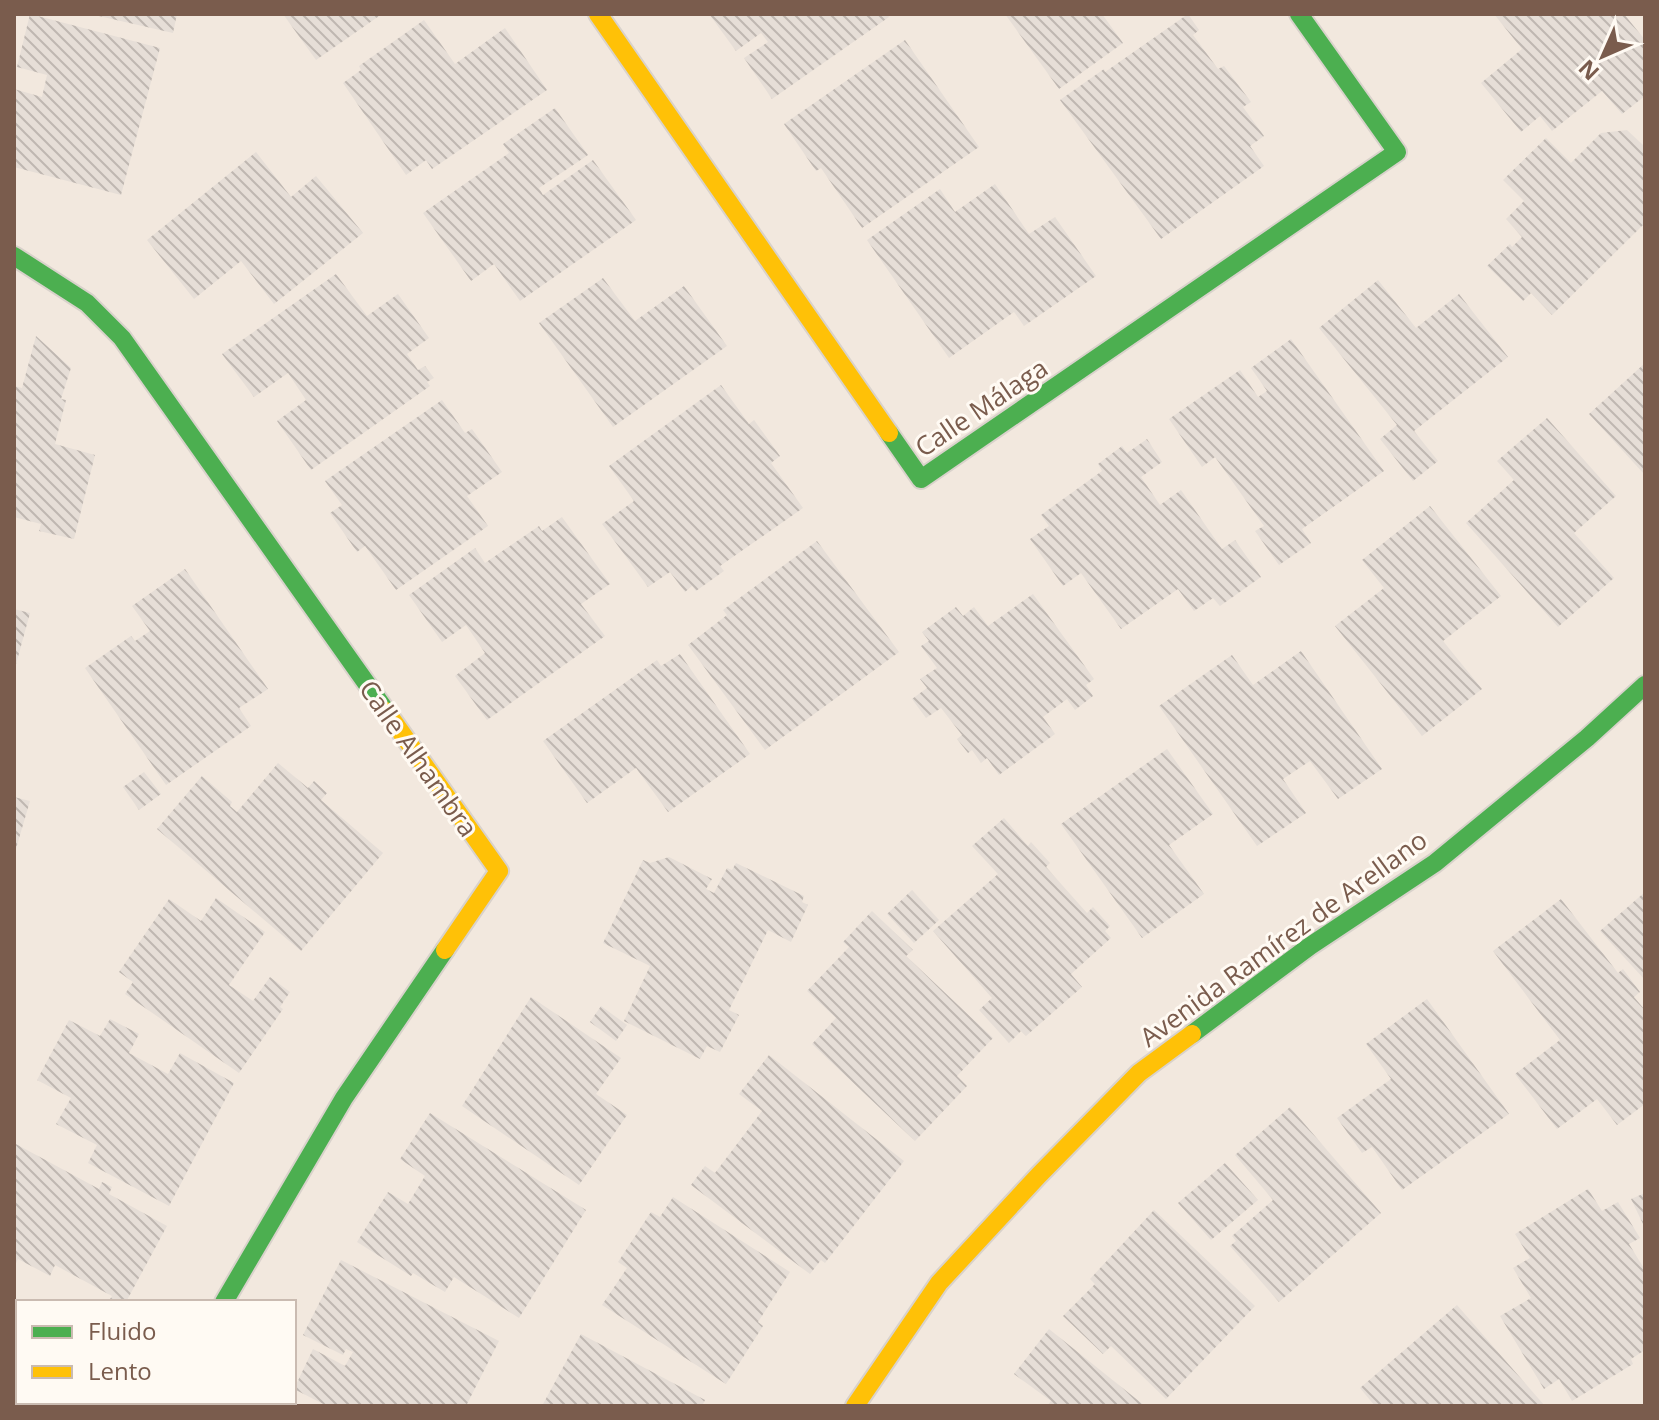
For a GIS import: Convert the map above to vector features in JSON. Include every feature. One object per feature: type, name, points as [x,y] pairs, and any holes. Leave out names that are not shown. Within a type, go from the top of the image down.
[{"type":"street","name":"Calle Málaga","points":[[598,14],[921,479],[1397,152],[1299,14]]},
{"type":"street","name":"Calle Alhambra","points":[[14,256],[87,303],[122,338],[499,871],[344,1098],[225,1300]]},
{"type":"street","name":"Avenida Ramírez de Arellano","points":[[855,1406],[939,1283],[1139,1073],[1310,946],[1435,863],[1587,738],[1645,685]]},
{"type":"shaded area","points":[[14,14],[1645,14],[1645,1406],[14,1406]]},
{"type":"building","points":[[30,14],[160,48],[121,195],[14,167],[14,89],[42,97],[47,75],[17,67]]},
{"type":"building","points":[[90,14],[177,14],[173,33]]},
{"type":"building","points":[[283,14],[382,14],[316,60]]},
{"type":"building","points":[[709,14],[887,14],[889,17],[772,99],[744,58],[768,42],[761,33],[736,51]]},
{"type":"building","points":[[1005,14],[1102,14],[1123,43],[1059,89]]},
{"type":"building","points":[[1188,14],[1199,30],[1193,35],[1218,69],[1224,66],[1251,102],[1243,107],[1264,136],[1250,146],[1264,166],[1161,239],[1060,100]]},
{"type":"building","points":[[1494,14],[1624,14],[1645,40],[1645,96],[1622,114],[1602,91],[1552,131],[1540,116],[1521,132],[1481,83],[1522,49]]},
{"type":"building","points":[[424,20],[455,64],[505,28],[547,90],[432,169],[426,160],[406,175],[343,83],[361,70],[359,66]]},
{"type":"building","points":[[905,40],[979,147],[862,228],[821,168],[816,171],[784,124]]},
{"type":"building","points":[[555,108],[588,155],[539,188],[543,195],[593,160],[636,220],[520,301],[494,264],[471,281],[423,213],[509,153],[503,144]]},
{"type":"building","points":[[1627,130],[1645,147],[1645,223],[1552,315],[1531,293],[1523,301],[1487,266],[1522,237],[1506,219],[1524,201],[1503,180],[1546,138],[1571,163],[1601,133]]},
{"type":"building","points":[[256,152],[291,197],[316,176],[363,233],[274,304],[241,261],[194,299],[147,240]]},
{"type":"building","points":[[995,184],[1029,234],[1055,217],[1096,276],[1024,326],[1014,312],[949,358],[867,240],[940,189],[955,212]]},
{"type":"building","points":[[336,274],[367,316],[398,294],[429,338],[407,354],[418,370],[425,366],[434,378],[427,382],[430,386],[311,470],[277,421],[306,400],[288,373],[254,397],[222,354]]},
{"type":"building","points":[[603,278],[635,321],[684,286],[727,346],[613,427],[539,323]]},
{"type":"building","points":[[1378,280],[1416,328],[1459,294],[1508,357],[1414,431],[1438,461],[1413,481],[1380,439],[1397,425],[1319,328]]},
{"type":"building","points":[[36,336],[71,368],[61,399],[66,400],[55,444],[95,455],[74,539],[39,531],[41,524],[14,517],[14,386],[22,388]]},
{"type":"building","points":[[1291,339],[1384,471],[1302,529],[1311,543],[1279,565],[1255,531],[1264,526],[1215,457],[1202,467],[1169,419],[1240,370],[1258,397],[1267,391],[1251,368]]},
{"type":"building","points":[[1645,363],[1645,475],[1589,414]]},
{"type":"building","points":[[721,385],[749,424],[754,420],[780,456],[771,463],[803,508],[720,566],[724,571],[696,591],[692,586],[685,592],[670,572],[648,587],[602,524],[634,501],[609,466]]},
{"type":"building","points":[[442,400],[465,433],[472,429],[502,472],[467,496],[488,526],[396,590],[365,546],[357,552],[330,513],[342,505],[325,481]]},
{"type":"building","points":[[1547,418],[1616,496],[1574,533],[1614,578],[1558,627],[1466,523],[1514,480],[1497,461]]},
{"type":"building","points":[[1147,439],[1162,462],[1141,477],[1160,505],[1181,490],[1222,549],[1235,540],[1261,577],[1220,606],[1213,598],[1194,611],[1178,589],[1121,629],[1081,573],[1063,586],[1030,539],[1049,526],[1041,515],[1102,471],[1098,464],[1122,446],[1127,453]]},
{"type":"building","points":[[1430,506],[1501,596],[1443,641],[1482,689],[1422,736],[1335,626],[1384,588],[1362,560]]},
{"type":"building","points":[[562,517],[610,584],[581,604],[605,636],[487,720],[455,676],[485,653],[466,625],[442,642],[409,595],[475,548],[485,563],[539,526],[542,531]]},
{"type":"building","points":[[817,541],[899,652],[765,750],[688,645],[727,615],[723,610]]},
{"type":"building","points":[[185,569],[268,689],[239,708],[251,726],[166,785],[85,668],[131,636],[135,641],[150,631],[132,606]]},
{"type":"building","points":[[1033,594],[1094,679],[1086,685],[1093,696],[1075,710],[1067,699],[1043,717],[1055,734],[999,775],[987,758],[981,763],[972,750],[968,753],[957,739],[962,735],[941,708],[926,718],[912,699],[927,688],[920,679],[937,668],[921,646],[929,641],[922,632],[956,607],[963,616],[974,607],[988,626]]},
{"type":"building","points":[[14,609],[30,613],[15,668],[14,668]]},
{"type":"building","points":[[1301,651],[1382,769],[1338,799],[1310,761],[1283,779],[1306,813],[1257,846],[1159,706],[1232,655],[1253,685]]},
{"type":"building","points":[[680,654],[750,754],[668,812],[636,768],[587,803],[543,741],[657,660],[661,666]]},
{"type":"building","points":[[1167,749],[1213,814],[1169,845],[1204,894],[1142,938],[1061,824]]},
{"type":"building","points":[[278,763],[308,788],[314,781],[327,793],[321,800],[383,853],[301,951],[157,829],[202,776],[232,802],[230,806],[237,812]]},
{"type":"building","points":[[144,772],[161,794],[139,810],[123,787]]},
{"type":"building","points":[[14,797],[30,801],[15,852],[14,852]]},
{"type":"building","points":[[1004,818],[1028,846],[1031,842],[1050,863],[1046,867],[1087,913],[1093,907],[1110,926],[1105,931],[1111,938],[1071,974],[1082,987],[1026,1036],[1021,1031],[1009,1043],[979,1010],[992,998],[933,931],[998,874],[972,846]]},
{"type":"building","points":[[669,857],[712,879],[706,889],[714,893],[727,868],[732,870],[736,863],[804,896],[802,902],[808,905],[791,942],[768,930],[729,1010],[739,1015],[720,1052],[707,1046],[700,1059],[624,1021],[650,966],[603,943],[643,860],[650,863]]},
{"type":"building","points":[[912,890],[939,920],[914,943],[887,914]]},
{"type":"building","points":[[1645,892],[1645,980],[1600,931]]},
{"type":"building","points":[[216,898],[265,932],[229,985],[253,1001],[270,977],[290,992],[280,1007],[283,1009],[239,1073],[125,994],[133,982],[119,972],[169,899],[201,921]]},
{"type":"building","points":[[1561,899],[1618,973],[1623,969],[1640,992],[1634,997],[1645,1010],[1645,1104],[1617,1125],[1597,1099],[1557,1129],[1515,1074],[1560,1040],[1493,951]]},
{"type":"building","points":[[872,911],[913,950],[906,956],[993,1038],[957,1076],[967,1086],[915,1141],[812,1044],[836,1018],[807,991],[849,947],[843,942]]},
{"type":"building","points":[[531,997],[621,1058],[596,1094],[627,1115],[579,1185],[462,1106]]},
{"type":"building","points":[[1427,999],[1509,1114],[1402,1190],[1372,1147],[1362,1153],[1337,1118],[1391,1079],[1366,1044]]},
{"type":"building","points":[[601,1006],[627,1025],[616,1041],[590,1022]]},
{"type":"building","points":[[110,1019],[139,1034],[129,1053],[168,1074],[180,1053],[234,1083],[169,1206],[88,1163],[97,1145],[56,1124],[71,1098],[37,1080],[69,1020],[100,1036]]},
{"type":"building","points":[[769,1055],[904,1161],[825,1263],[821,1260],[810,1274],[691,1185],[705,1166],[715,1173],[762,1111],[739,1094]]},
{"type":"building","points":[[1290,1107],[1381,1213],[1279,1302],[1230,1246],[1236,1241],[1232,1236],[1273,1200],[1235,1155]]},
{"type":"building","points":[[430,1113],[586,1210],[519,1318],[454,1277],[445,1292],[413,1273],[411,1276],[357,1242],[388,1192],[408,1204],[425,1176],[400,1159]]},
{"type":"building","points":[[14,1143],[99,1189],[102,1182],[112,1187],[109,1194],[167,1226],[127,1300],[109,1300],[112,1296],[55,1265],[50,1276],[18,1259],[14,1267]]},
{"type":"building","points":[[1225,1163],[1258,1200],[1211,1240],[1178,1203]]},
{"type":"building","points":[[1588,1189],[1602,1211],[1618,1202],[1640,1238],[1629,1244],[1645,1270],[1645,1350],[1631,1359],[1633,1364],[1572,1401],[1559,1379],[1544,1389],[1500,1316],[1531,1298],[1513,1268],[1530,1258],[1515,1234]]},
{"type":"building","points":[[1645,1193],[1645,1228],[1631,1199]]},
{"type":"building","points":[[673,1197],[790,1272],[758,1322],[763,1326],[726,1384],[602,1305],[627,1268],[618,1262],[651,1212],[660,1217]]},
{"type":"building","points":[[1154,1210],[1255,1306],[1166,1399],[1111,1346],[1103,1354],[1063,1316],[1095,1284],[1090,1279]]},
{"type":"building","points":[[341,1260],[499,1341],[466,1406],[327,1406],[296,1390],[313,1349],[345,1366],[353,1352],[346,1349],[343,1355],[303,1335]]},
{"type":"building","points":[[1457,1305],[1545,1406],[1375,1406],[1360,1388]]},
{"type":"building","points":[[14,1326],[16,1404],[96,1404],[95,1406],[14,1406]]},
{"type":"building","points":[[1049,1329],[1145,1406],[1047,1406],[1051,1401],[1014,1374]]},
{"type":"building","points":[[581,1334],[705,1400],[702,1406],[542,1406]]},
{"type":"traffic: fast","points":[[889,433],[921,479],[1397,152],[1299,14]]},
{"type":"traffic: fast","points":[[14,256],[87,303],[122,338],[386,711]]},
{"type":"traffic: fast","points":[[1192,1034],[1310,946],[1435,863],[1587,738],[1645,685]]},
{"type":"traffic: fast","points":[[225,1300],[344,1098],[445,950]]},
{"type":"traffic: slow","points":[[598,14],[889,433]]},
{"type":"traffic: slow","points":[[386,711],[499,871],[445,950]]},
{"type":"traffic: slow","points":[[855,1406],[939,1283],[1139,1073],[1192,1034]]}]
